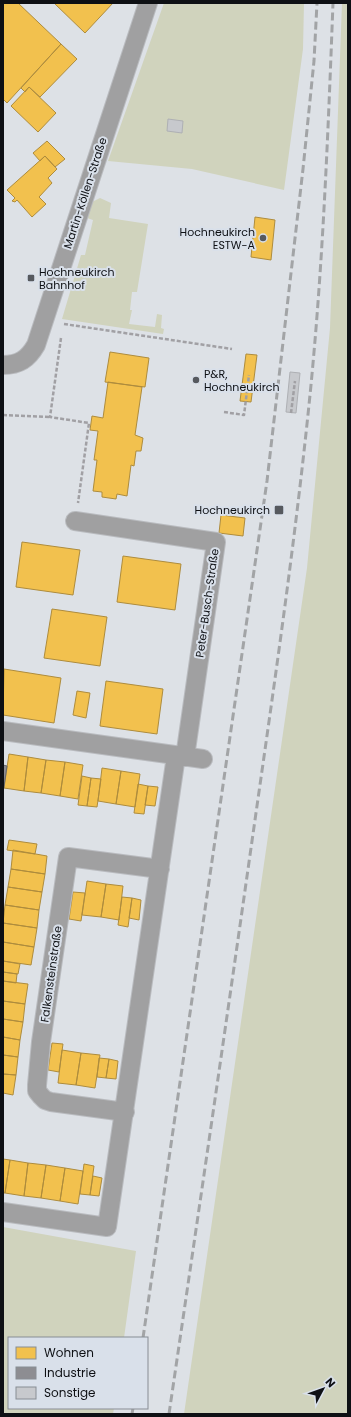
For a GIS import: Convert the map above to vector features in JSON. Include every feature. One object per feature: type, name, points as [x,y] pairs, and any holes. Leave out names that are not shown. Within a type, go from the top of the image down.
[{"type":"street","name":"Martin-Köllen-Straße","points":[[3,365],[18,363],[25,360],[36,345],[148,3]]},
{"type":"street","name":"Peter-Busch-Straße","points":[[75,521],[216,542],[180,756]]},
{"type":"street","points":[[3,731],[203,759]]},
{"type":"street","points":[[3,1212],[107,1227],[160,869],[180,756]]},
{"type":"street","name":"Falkensteinstraße","points":[[124,1112],[48,1101],[42,1098],[37,1091],[41,1042],[68,857],[160,869]]},
{"type":"path","points":[[44,320],[232,349]]},
{"type":"path","points":[[50,417],[64,324]]},
{"type":"path","points":[[224,412],[244,416],[249,375]]},
{"type":"path","points":[[291,413],[295,381]]},
{"type":"path","points":[[3,415],[50,417],[89,423],[75,521]]},
{"type":"green space","points":[[164,3],[304,3],[303,49],[284,190],[192,169],[108,161]]},
{"type":"green space","points":[[342,3],[348,3],[348,1414],[184,1414],[307,568],[330,328]]},
{"type":"green space","points":[[100,198],[111,203],[109,218],[148,224],[137,292],[132,292],[130,310],[132,310],[129,324],[155,327],[157,314],[162,315],[161,328],[164,329],[163,334],[62,319],[81,255],[85,255],[93,220],[87,218],[92,202]]},
{"type":"green space","points":[[3,1227],[136,1251],[124,1337],[8,1337],[8,1409],[114,1409],[113,1414],[3,1414]]},
{"type":"building: Wohnen","points":[[3,3],[18,3],[61,44],[7,103],[3,99]]},
{"type":"building: Wohnen","points":[[54,3],[113,3],[85,33]]},
{"type":"building: Wohnen","points":[[61,44],[77,59],[40,97],[29,87],[25,92],[21,88]]},
{"type":"building: Wohnen","points":[[29,87],[56,113],[38,132],[11,106]]},
{"type":"building: Wohnen","points":[[47,141],[65,159],[55,167],[45,156],[40,161],[33,153]]},
{"type":"building: Wohnen","points":[[45,156],[57,169],[48,178],[52,183],[39,197],[46,204],[32,217],[17,200],[15,202],[12,201],[15,198],[7,190]]},
{"type":"building: Wohnen","name":"Hochneukirch ESTW-A","points":[[255,217],[275,220],[271,260],[251,257]]},
{"type":"building: Wohnen","points":[[110,352],[149,358],[145,387],[105,382]]},
{"type":"building: Wohnen","points":[[246,354],[257,355],[251,402],[240,401]]},
{"type":"building: Wohnen","points":[[108,382],[142,387],[135,435],[143,438],[141,451],[136,451],[134,466],[131,465],[127,496],[117,494],[116,499],[102,497],[102,492],[93,491],[97,460],[94,460],[98,431],[90,430],[92,416],[103,418]]},
{"type":"building: Wohnen","points":[[221,515],[245,518],[243,536],[219,533]]},
{"type":"building: Wohnen","points":[[22,542],[80,550],[73,595],[16,587]]},
{"type":"building: Wohnen","points":[[123,556],[181,564],[175,610],[117,602]]},
{"type":"building: Wohnen","points":[[52,609],[107,617],[100,666],[44,658]]},
{"type":"building: Wohnen","points":[[4,669],[61,678],[54,723],[3,715]]},
{"type":"building: Wohnen","points":[[106,681],[163,689],[157,734],[100,726]]},
{"type":"building: Wohnen","points":[[77,691],[90,693],[86,718],[73,715]]},
{"type":"building: Wohnen","points":[[9,754],[28,757],[24,791],[4,788]]},
{"type":"building: Wohnen","points":[[28,757],[46,760],[41,793],[24,791]]},
{"type":"building: Wohnen","points":[[46,760],[65,762],[60,796],[41,793]]},
{"type":"building: Wohnen","points":[[65,762],[83,765],[78,799],[60,796]]},
{"type":"building: Wohnen","points":[[102,768],[121,771],[116,804],[98,801]]},
{"type":"building: Wohnen","points":[[121,771],[140,774],[135,807],[116,804]]},
{"type":"building: Wohnen","points":[[82,776],[91,778],[87,806],[78,805]]},
{"type":"building: Wohnen","points":[[91,778],[101,779],[97,807],[87,806]]},
{"type":"building: Wohnen","points":[[138,784],[148,786],[144,814],[134,813]]},
{"type":"building: Wohnen","points":[[148,786],[158,787],[155,806],[145,805]]},
{"type":"building: Wohnen","points":[[9,840],[37,844],[35,854],[7,850]]},
{"type":"building: Wohnen","points":[[13,850],[47,856],[45,874],[11,869]]},
{"type":"building: Wohnen","points":[[11,869],[45,874],[42,892],[8,887]]},
{"type":"building: Wohnen","points":[[87,881],[106,884],[101,917],[82,915]]},
{"type":"building: Wohnen","points":[[106,884],[123,886],[119,920],[101,917]]},
{"type":"building: Wohnen","points":[[8,887],[42,892],[39,910],[5,905]]},
{"type":"building: Wohnen","points":[[73,892],[85,893],[81,921],[69,919]]},
{"type":"building: Wohnen","points":[[122,897],[132,898],[128,927],[118,925]]},
{"type":"building: Wohnen","points":[[132,898],[141,900],[139,920],[129,918]]},
{"type":"building: Wohnen","points":[[5,905],[39,910],[37,928],[3,923]]},
{"type":"building: Wohnen","points":[[3,923],[37,928],[34,947],[3,942]]},
{"type":"building: Wohnen","points":[[3,942],[34,947],[31,965],[3,961]]},
{"type":"building: Wohnen","points":[[3,961],[20,964],[18,974],[3,972]]},
{"type":"building: Wohnen","points":[[3,972],[17,974],[16,983],[3,981]]},
{"type":"building: Wohnen","points":[[3,981],[28,984],[25,1004],[3,1001]]},
{"type":"building: Wohnen","points":[[3,1001],[25,1004],[23,1022],[3,1019]]},
{"type":"building: Wohnen","points":[[3,1019],[23,1022],[20,1040],[3,1037]]},
{"type":"building: Wohnen","points":[[3,1037],[20,1040],[18,1057],[3,1055]]},
{"type":"building: Wohnen","points":[[52,1043],[63,1044],[59,1072],[48,1070]]},
{"type":"building: Wohnen","points":[[62,1050],[81,1053],[76,1085],[58,1083]]},
{"type":"building: Wohnen","points":[[81,1053],[100,1055],[95,1088],[76,1085]]},
{"type":"building: Wohnen","points":[[3,1055],[18,1057],[16,1075],[3,1074]]},
{"type":"building: Wohnen","points":[[99,1058],[109,1059],[106,1078],[97,1077]]},
{"type":"building: Wohnen","points":[[109,1059],[118,1061],[116,1079],[106,1078]]},
{"type":"building: Wohnen","points":[[3,1074],[16,1075],[13,1095],[3,1093]]},
{"type":"building: Wohnen","points":[[3,1159],[10,1160],[5,1193],[3,1193]]},
{"type":"building: Wohnen","points":[[10,1160],[28,1163],[24,1196],[5,1193]]},
{"type":"building: Wohnen","points":[[28,1163],[46,1165],[41,1198],[24,1196]]},
{"type":"building: Wohnen","points":[[84,1164],[94,1166],[90,1195],[80,1194]]},
{"type":"building: Wohnen","points":[[46,1165],[65,1168],[60,1201],[41,1198]]},
{"type":"building: Wohnen","points":[[65,1168],[83,1171],[78,1204],[60,1201]]},
{"type":"building: Wohnen","points":[[93,1176],[102,1178],[99,1196],[90,1195]]},
{"type":"building: Industrie","points":[[3,765],[7,766],[3,793]]},
{"type":"building: Sonstige","points":[[168,119],[183,121],[182,133],[167,131]]},
{"type":"building: Sonstige","points":[[290,372],[300,373],[296,413],[286,412]]},
{"type":"railway","points":[[143,1337],[267,481],[303,169],[314,61],[317,3]]},
{"type":"railway","points":[[169,1414],[232,984],[291,563],[315,346],[322,248],[333,3]]},
{"type":"railway","points":[[132,1414],[133,1409]]},
{"type":"place","name":"Hochneukirch ESTW-A","points":[[263,238]]},
{"type":"place","name":"Hochneukirch Bahnhof","points":[[31,278]]},
{"type":"place","name":"P&R, Hochneukirch","points":[[196,380]]},
{"type":"place","name":"Hochneukirch","points":[[279,510]]}]
